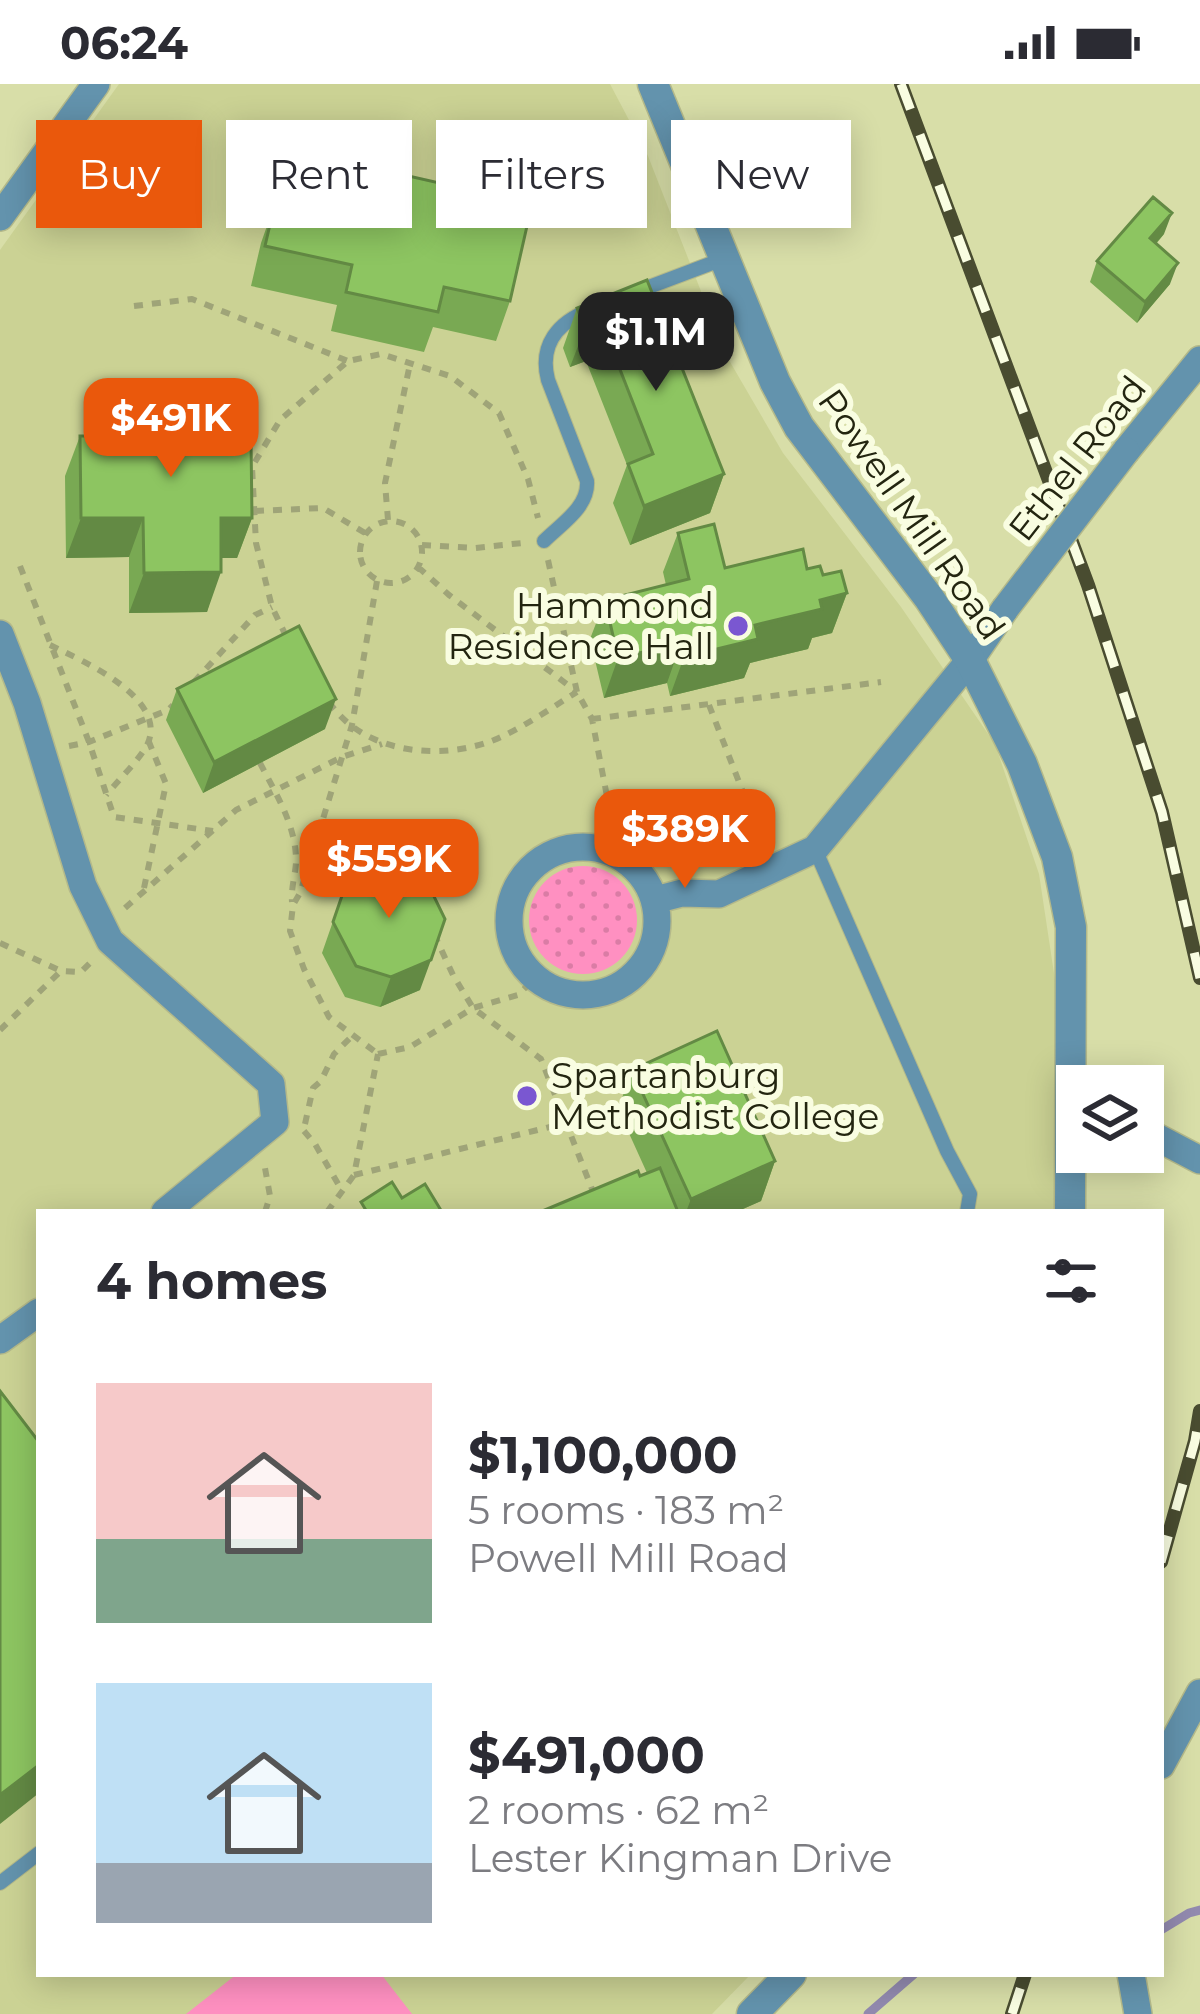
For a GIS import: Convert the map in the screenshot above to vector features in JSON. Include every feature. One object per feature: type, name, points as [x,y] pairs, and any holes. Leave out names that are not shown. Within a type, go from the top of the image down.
[{"type":"street","points":[[0,217],[96,84]]},
{"type":"street","name":"Powell Mill Road","points":[[653,84],[754,337],[799,427],[929,598],[970,660],[1022,764],[1066,892],[1073,1065]]},
{"type":"street","name":"Ethel Road","points":[[815,849],[970,660],[1200,360]]},
{"type":"street","points":[[0,634],[27,704],[83,886],[110,940],[271,1084],[275,1122],[169,1209]]},
{"type":"street","points":[[591,846],[619,854],[641,874],[655,899],[657,929],[648,957],[629,980],[604,993],[574,996],[546,986],[524,968],[511,941],[508,912],[517,884],[536,862],[561,848],[591,846]]},
{"type":"street","points":[[655,899],[682,892],[719,894],[815,849]]},
{"type":"street","points":[[1164,1141],[1200,1160]]},
{"type":"street","name":"Powell Mill Road","points":[[1070,1209],[1072,1173]]},
{"type":"street","points":[[0,1340],[36,1314]]},
{"type":"street","points":[[1164,1759],[1200,1693]]},
{"type":"street","points":[[752,2014],[788,1977]]},
{"type":"street","points":[[1132,1977],[1138,2014]]},
{"type":"lane","points":[[616,299],[723,259]]},
{"type":"lane","points":[[544,541],[588,493],[548,380],[547,348],[557,328],[595,308]]},
{"type":"lane","points":[[815,849],[970,1194],[968,1209]]},
{"type":"lane","points":[[0,1882],[36,1855]]},
{"type":"path","points":[[134,306],[192,299],[348,361]]},
{"type":"path","points":[[290,643],[272,607],[256,544],[252,467],[280,420],[348,361],[381,354],[450,376],[499,413],[528,479],[577,692],[592,719],[612,822],[605,850]]},
{"type":"path","points":[[388,520],[385,483],[410,363]]},
{"type":"path","points":[[255,511],[323,508],[364,533]]},
{"type":"path","points":[[388,520],[409,526],[422,545],[418,567],[402,582],[391,584],[366,572],[359,546],[364,533],[388,520]]},
{"type":"path","points":[[422,545],[476,548],[544,541]]},
{"type":"path","points":[[20,566],[114,817],[213,831]]},
{"type":"path","points":[[418,567],[449,596],[577,692]]},
{"type":"path","points":[[292,905],[300,893],[352,724],[377,581]]},
{"type":"path","points":[[42,751],[89,742],[168,710],[255,615],[272,607]]},
{"type":"path","points":[[50,645],[104,671],[130,692],[149,718],[148,742],[166,784],[143,892]]},
{"type":"path","points":[[592,719],[881,682]]},
{"type":"path","points":[[0,943],[62,971],[81,972],[110,940],[122,910],[236,810],[342,757],[382,744],[446,752],[493,740],[577,692]]},
{"type":"path","points":[[326,697],[338,715],[382,744]]},
{"type":"path","points":[[709,705],[772,869]]},
{"type":"path","points":[[106,795],[148,742]]},
{"type":"path","points":[[260,763],[294,837],[290,931],[329,1017],[378,1054],[410,1047],[472,1008],[518,995],[536,977]]},
{"type":"path","points":[[430,926],[472,1008],[541,1060],[600,1209]]},
{"type":"path","points":[[0,1030],[62,971]]},
{"type":"path","points":[[329,1209],[354,1175],[378,1054]]},
{"type":"path","points":[[354,1175],[566,1123]]},
{"type":"path","points":[[304,1131],[341,1190]]},
{"type":"shaded area","name":"Spartanburg Methodist College","points":[[119,84],[610,84],[629,120],[436,120],[436,228],[647,228],[647,154],[671,215],[671,228],[676,228],[726,355],[783,453],[901,607],[995,744],[1039,874],[1055,980],[1054,1209],[36,1209],[36,1977],[748,1977],[712,2014],[0,2014],[0,250],[36,200],[36,228],[202,228],[202,120],[93,120]]},
{"type":"shaded area","points":[[583,866],[604,870],[621,882],[633,899],[637,920],[633,941],[621,958],[604,970],[583,974],[562,970],[545,958],[533,941],[529,920],[533,899],[545,882],[562,870]]},
{"type":"shaded area","points":[[233,1977],[383,1977],[412,2014],[186,2014]]},
{"type":"building","points":[[412,177],[436,182],[436,228],[527,228],[510,301],[444,287],[438,312],[346,292],[352,265],[265,246],[269,228],[412,228]]},
{"type":"building","points":[[1153,197],[1172,213],[1150,238],[1178,263],[1145,302],[1097,261]]},
{"type":"building","points":[[647,280],[724,474],[644,506],[628,464],[653,454],[601,321],[585,328],[577,308]]},
{"type":"building","points":[[220,389],[221,441],[251,441],[252,518],[221,518],[221,572],[144,573],[143,518],[81,518],[80,436],[143,436],[143,390]]},
{"type":"building","points":[[714,524],[725,568],[803,549],[807,569],[820,566],[823,575],[841,571],[847,593],[820,600],[822,609],[755,625],[758,639],[684,657],[681,643],[618,658],[605,600],[689,579],[678,533]]},
{"type":"building","points":[[299,626],[336,699],[214,762],[177,689]]},
{"type":"building","points":[[388,866],[426,880],[445,919],[431,960],[391,977],[356,966],[333,922],[346,884]]},
{"type":"building","points":[[717,1031],[775,1161],[691,1199],[632,1070]]},
{"type":"building","points":[[660,1168],[677,1209],[547,1209],[638,1171],[640,1176]]},
{"type":"building","points":[[392,1182],[402,1198],[425,1184],[440,1209],[365,1209],[361,1202]]},
{"type":"building","points":[[0,1391],[36,1438],[36,1767],[0,1795]]},
{"type":"waterway","points":[[1164,1928],[1200,1910]]},
{"type":"waterway","points":[[868,2014],[911,1977]]},
{"type":"railway","points":[[901,84],[1088,585],[1162,812],[1200,978]]},
{"type":"railway","points":[[1164,1551],[1200,1411]]},
{"type":"railway","points":[[1012,2014],[1024,1977]]},
{"type":"place","name":"Hammond Residence Hall","points":[[738,626]]},
{"type":"place","name":"Spartanburg Methodist College","points":[[527,1096]]}]
